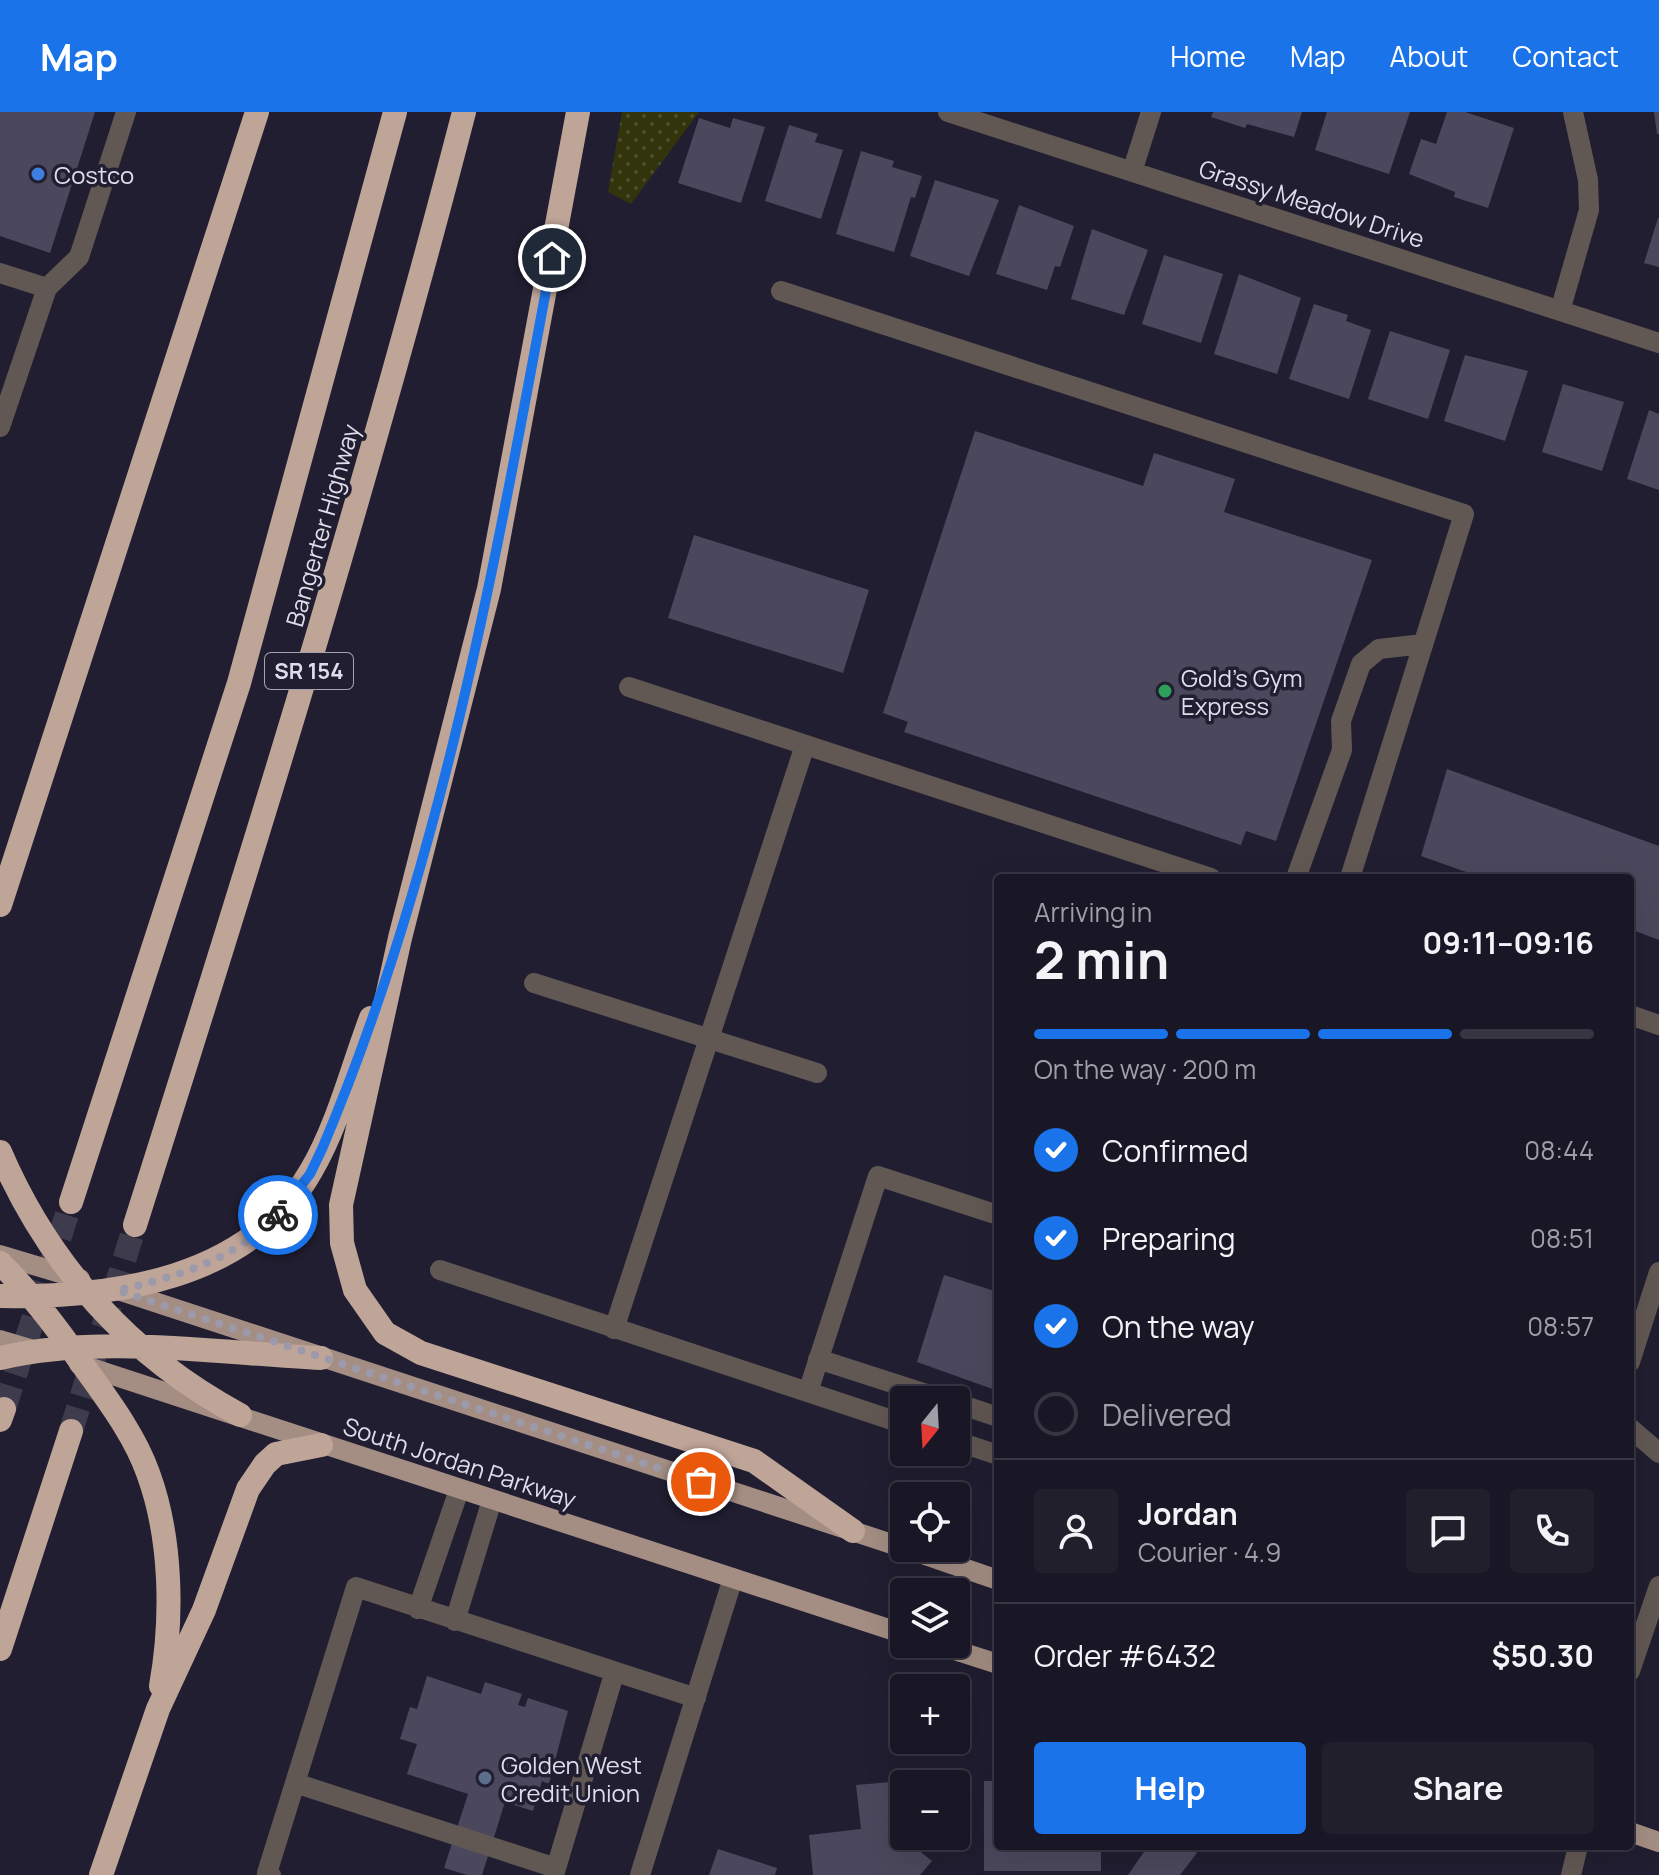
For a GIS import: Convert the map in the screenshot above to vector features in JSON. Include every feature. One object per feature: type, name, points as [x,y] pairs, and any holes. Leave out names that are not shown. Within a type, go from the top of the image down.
[{"type":"highway","points":[[0,905],[257,112]]},
{"type":"highway","name":"Bangerter Highway","points":[[71,1202],[239,683],[395,112]]},
{"type":"highway","name":"Bangerter Highway","points":[[135,1225],[291,733],[404,341],[464,112]]},
{"type":"highway","points":[[578,112],[489,589],[400,938],[341,1205],[342,1243],[355,1290],[375,1321],[396,1342],[421,1353],[754,1461],[853,1531]]},
{"type":"highway","points":[[0,1296],[32,1296],[79,1285],[117,1290],[163,1280],[220,1257],[268,1226],[310,1174],[328,1135],[400,938]]},
{"type":"highway","points":[[0,1152],[37,1227],[79,1285],[141,1349],[203,1396],[240,1415]]},
{"type":"highway","points":[[0,1263],[32,1296],[77,1356],[132,1440],[148,1473],[165,1551],[167,1598],[166,1648],[158,1709]]},
{"type":"highway","points":[[0,1358],[33,1350],[77,1356],[141,1349],[321,1358]]},
{"type":"highway","points":[[0,1649],[71,1431]]},
{"type":"highway","points":[[101,1875],[158,1709],[204,1610],[255,1476],[276,1454],[321,1445]]},
{"type":"main road","points":[[0,1255],[79,1285]]},
{"type":"main road","points":[[117,1290],[890,1543]]},
{"type":"main road","points":[[0,1340],[33,1350]]},
{"type":"main road","name":"South Jordan Parkway","points":[[77,1356],[321,1445],[890,1629]]},
{"type":"main road","points":[[945,1562],[994,1579]]},
{"type":"main road","points":[[970,1655],[994,1663]]},
{"type":"main road","points":[[1634,1833],[1659,1842]]},
{"type":"street","points":[[0,427],[47,288],[79,257],[126,112]]},
{"type":"street","name":"Grassy Meadow Drive","points":[[948,112],[1659,343]]},
{"type":"street","points":[[1132,172],[1151,112]]},
{"type":"street","points":[[1560,311],[1589,210],[1588,180],[1573,112]]},
{"type":"street","points":[[0,273],[47,288]]},
{"type":"street","points":[[781,291],[1464,514],[1351,874]]},
{"type":"street","points":[[1297,874],[1342,750],[1341,721],[1361,664],[1379,649],[1423,644]]},
{"type":"street","points":[[629,687],[1199,874]]},
{"type":"street","points":[[614,1329],[805,745]]},
{"type":"street","points":[[534,983],[817,1073]]},
{"type":"street","points":[[1634,1016],[1659,1025]]},
{"type":"street","points":[[808,1392],[878,1176],[994,1214]]},
{"type":"street","points":[[440,1270],[890,1419]]},
{"type":"street","points":[[1634,1350],[1659,1272]]},
{"type":"street","points":[[818,1359],[902,1386]]},
{"type":"street","points":[[970,1408],[994,1416]]},
{"type":"street","points":[[1634,1431],[1659,1453]]},
{"type":"street","points":[[970,1446],[994,1454]]},
{"type":"street","points":[[418,1609],[459,1490]]},
{"type":"street","points":[[455,1621],[492,1500]]},
{"type":"street","points":[[640,1875],[733,1578]]},
{"type":"street","points":[[1634,1659],[1659,1586]]},
{"type":"street","points":[[271,1875],[267,1873],[356,1587],[614,1674],[696,1698]]},
{"type":"street","points":[[295,1783],[555,1871],[614,1674]]},
{"type":"street","points":[[1571,1875],[1577,1850]]},
{"type":"shaded area","points":[[622,112],[699,112],[631,204],[608,192]]},
{"type":"building","name":"Costco","points":[[0,112],[95,112],[50,253],[0,236]]},
{"type":"building","points":[[1213,112],[1302,112],[1294,137],[1247,124],[1245,128],[1211,117]]},
{"type":"building","points":[[1327,112],[1410,112],[1389,174],[1315,150]]},
{"type":"building","points":[[1447,112],[1465,112],[1514,128],[1488,208],[1454,197],[1455,192],[1409,174],[1421,139],[1436,144]]},
{"type":"building","points":[[1654,112],[1659,112],[1659,134],[1657,134]]},
{"type":"building","points":[[699,118],[730,128],[733,118],[765,127],[741,203],[678,183]]},
{"type":"building","points":[[789,125],[818,134],[815,142],[843,150],[821,219],[765,201]]},
{"type":"building","points":[[861,151],[894,161],[892,167],[922,176],[915,198],[911,197],[894,252],[836,234]]},
{"type":"building","points":[[935,180],[999,200],[969,276],[910,256]]},
{"type":"building","points":[[1019,205],[1074,226],[1060,267],[1055,266],[1047,290],[996,274]]},
{"type":"building","points":[[1659,218],[1659,267],[1644,263]]},
{"type":"building","points":[[1092,229],[1148,250],[1124,315],[1071,299]]},
{"type":"building","points":[[1164,255],[1223,274],[1201,343],[1142,324]]},
{"type":"building","points":[[1239,274],[1301,298],[1277,374],[1214,354]]},
{"type":"building","points":[[1314,304],[1348,315],[1346,321],[1371,330],[1349,399],[1289,379]]},
{"type":"building","points":[[1390,331],[1450,350],[1428,419],[1368,399]]},
{"type":"building","points":[[1465,355],[1528,371],[1505,441],[1444,421]]},
{"type":"building","points":[[1563,384],[1624,402],[1602,471],[1542,452]]},
{"type":"building","points":[[1649,410],[1659,414],[1659,490],[1627,479]]},
{"type":"building","points":[[975,431],[1143,486],[1154,453],[1235,479],[1224,512],[1372,560],[1276,841],[1246,831],[1241,845],[904,732],[908,722],[883,713]]},
{"type":"building","points":[[694,535],[869,590],[843,673],[668,618]]},
{"type":"building","points":[[1447,769],[1659,846],[1659,940],[1634,931],[1634,874],[1472,874],[1421,856]]},
{"type":"building","points":[[944,1275],[994,1291],[994,1390],[917,1362]]},
{"type":"building","name":"Golden West Credit Union","points":[[427,1676],[481,1694],[485,1682],[522,1694],[518,1705],[525,1707],[528,1698],[568,1711],[549,1784],[542,1781],[533,1811],[505,1802],[482,1875],[467,1875],[444,1868],[468,1794],[407,1774],[417,1744],[400,1739],[410,1707],[417,1709]]},
{"type":"building","points":[[984,1781],[994,1781],[994,1850],[1101,1850],[1101,1871],[984,1871]]},
{"type":"building","points":[[890,1782],[890,1850],[922,1850],[932,1861],[920,1875],[813,1875],[809,1835],[861,1829],[856,1785]]},
{"type":"building","points":[[718,1849],[777,1868],[775,1875],[709,1875]]},
{"type":"building","points":[[1145,1850],[1193,1850],[1197,1853],[1180,1875],[1128,1875]]},
{"type":"tunnel","points":[[4,1409],[71,1202]]},
{"type":"tunnel","points":[[71,1431],[135,1225]]},
{"type":"way so far","points":[[278,1215],[253,1237],[220,1257],[163,1280],[117,1290],[701,1482]]},
{"type":"place","name":"Costco","points":[[38,174]]},
{"type":"place","name":"Gold's Gym Express","points":[[1165,691]]},
{"type":"place","name":"Golden West Credit Union","points":[[485,1778]]},
{"type":"route","points":[[278,1215],[310,1174],[322,1149],[400,938],[450,752],[489,589],[520,439],[552,258]]}]
